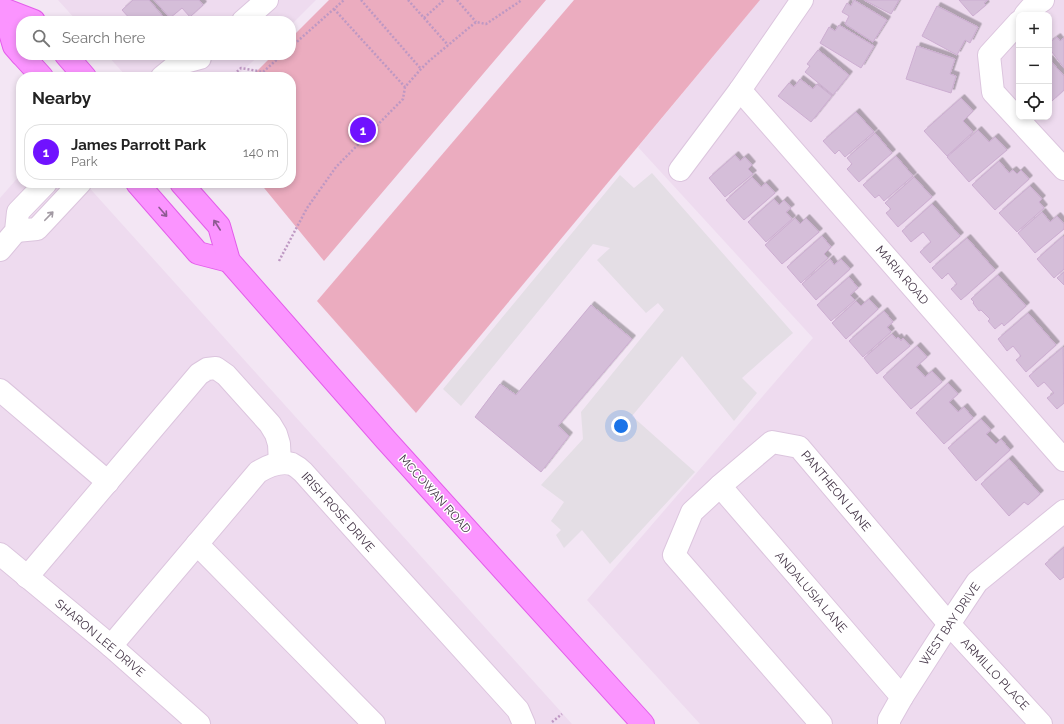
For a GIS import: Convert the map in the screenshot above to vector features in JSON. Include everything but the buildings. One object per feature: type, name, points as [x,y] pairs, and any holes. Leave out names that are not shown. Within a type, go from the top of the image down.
[{"type":"main road","points":[[1,8],[21,16]]},
{"type":"main road","points":[[1,8],[16,48]]},
{"type":"main road","points":[[27,60],[38,72]]},
{"type":"main road","points":[[70,60],[81,72]]},
{"type":"main road","points":[[141,188],[198,253],[229,261]]},
{"type":"main road","name":"MCCOWAN ROAD","points":[[185,188],[219,226],[229,261],[386,440],[643,724]]},
{"type":"street","points":[[249,16],[267,0]]},
{"type":"street","points":[[680,170],[740,90],[802,0]]},
{"type":"street","points":[[1028,12],[1043,0]]},
{"type":"street","points":[[1016,25],[989,55],[994,92],[1064,169]]},
{"type":"street","points":[[168,72],[178,64],[199,63]]},
{"type":"street","name":"MARIA ROAD","points":[[740,90],[1064,460]]},
{"type":"street","points":[[0,250],[16,231],[18,212],[41,188]]},
{"type":"street","points":[[16,231],[37,229],[75,188]]},
{"type":"street","points":[[27,577],[200,374],[207,369],[216,368],[226,375],[270,424],[276,434],[279,444],[280,463],[268,466],[258,472],[111,646]]},
{"type":"street","points":[[0,390],[108,482]]},
{"type":"street","name":"PANTHEON LANE","points":[[821,724],[674,555],[692,512],[772,442],[799,446],[949,624]]},
{"type":"street","name":"IRISH ROSE DRIVE","points":[[280,463],[293,464],[303,472],[518,710],[524,724]]},
{"type":"street","name":"ANDALUSIA LANE","points":[[720,486],[902,697]]},
{"type":"street","name":"WEST BAY DRIVE","points":[[885,723],[977,582],[1064,511]]},
{"type":"street","points":[[197,544],[374,724]]},
{"type":"street","name":"SHARON LEE DRIVE","points":[[0,554],[111,646],[199,724]]},
{"type":"street","name":"ARMILLO PLACE","points":[[949,624],[1041,724]]},
{"type":"path","points":[[296,43],[344,0]]},
{"type":"path","points":[[361,0],[421,70]]},
{"type":"path","points":[[408,0],[448,45]]},
{"type":"path","points":[[424,18],[444,0]]},
{"type":"path","points":[[457,0],[476,22],[486,24],[522,0]]},
{"type":"path","points":[[334,9],[405,87]]},
{"type":"path","points":[[280,262],[307,208],[336,167],[403,99],[405,87],[429,61],[476,22]]},
{"type":"path","points":[[237,72],[241,68],[263,72],[276,60]]},
{"type":"path","points":[[552,722],[562,714]]},
{"type":"shaded area","points":[[58,0],[316,0],[296,20],[296,16],[72,16]]},
{"type":"shaded area","points":[[329,0],[546,0],[324,261],[264,188],[296,188],[296,72],[256,72],[268,60],[296,60],[296,33]]},
{"type":"shaded area","points":[[574,0],[760,0],[416,413],[317,301]]},
{"type":"shaded area","points":[[760,0],[1064,0],[1064,724],[700,724],[587,600],[813,338],[638,147]]},
{"type":"shaded area","points":[[112,60],[254,60],[241,72],[122,72]]},
{"type":"shaded area","points":[[652,173],[793,333],[742,378],[757,393],[734,421],[682,356],[632,416],[695,472],[610,564],[582,530],[564,548],[556,535],[561,530],[551,521],[564,502],[541,485],[583,439],[581,412],[664,310],[658,303],[646,313],[597,260],[610,248],[593,244],[461,406],[443,389],[620,175],[634,188]]},
{"type":"shaded area","points":[[16,180],[16,188],[90,188],[572,724],[0,724],[0,198]]},
{"type":"place","name":"James Parrott Park","points":[[363,130]]}]
